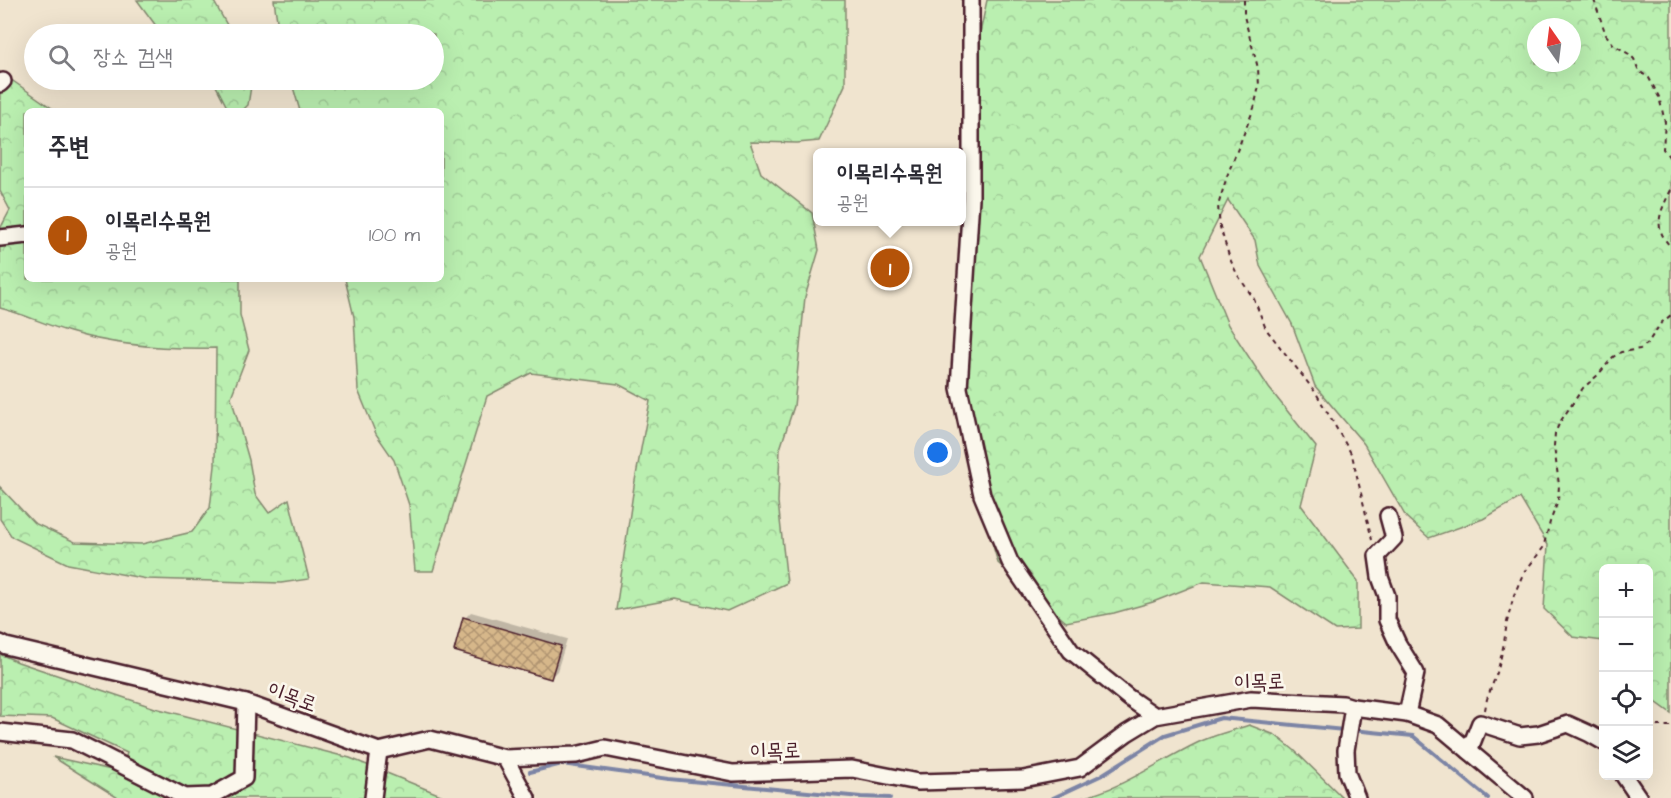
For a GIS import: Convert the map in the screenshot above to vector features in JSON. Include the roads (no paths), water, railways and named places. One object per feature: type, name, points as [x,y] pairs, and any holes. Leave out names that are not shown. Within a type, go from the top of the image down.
[{"type":"street","points":[[971,0],[971,198],[959,388],[982,495],[1010,562],[1071,651],[1155,716]]},
{"type":"street","points":[[0,238],[24,235]]},
{"type":"street","points":[[1388,516],[1394,538],[1377,556],[1380,577],[1387,596],[1387,620],[1398,644],[1416,673],[1407,714]]},
{"type":"street","name":"이목로","points":[[0,643],[246,703],[379,751],[430,739],[505,758],[576,755],[605,748],[733,773],[852,769],[918,782],[1023,779],[1080,768],[1127,733],[1155,716],[1251,699],[1343,704],[1407,714],[1438,725],[1525,798]]},
{"type":"street","points":[[0,732],[72,740],[184,797],[212,796],[244,778],[246,703]]},
{"type":"street","points":[[1353,707],[1346,750],[1347,772],[1357,798]]},
{"type":"street","points":[[1469,751],[1480,723],[1520,736],[1538,734],[1568,724],[1599,739]]},
{"type":"street","points":[[373,798],[379,751]]},
{"type":"street","points":[[505,758],[528,798]]},
{"type":"street","points":[[1627,780],[1639,798]]},
{"type":"waterway","points":[[1053,798],[1100,776],[1165,735],[1221,718],[1344,730]]},
{"type":"waterway","points":[[1352,730],[1413,736],[1488,798]]},
{"type":"waterway","points":[[530,772],[562,764],[669,779],[890,798]]},
{"type":"place","name":"이목리수목원","points":[[890,268]]}]
